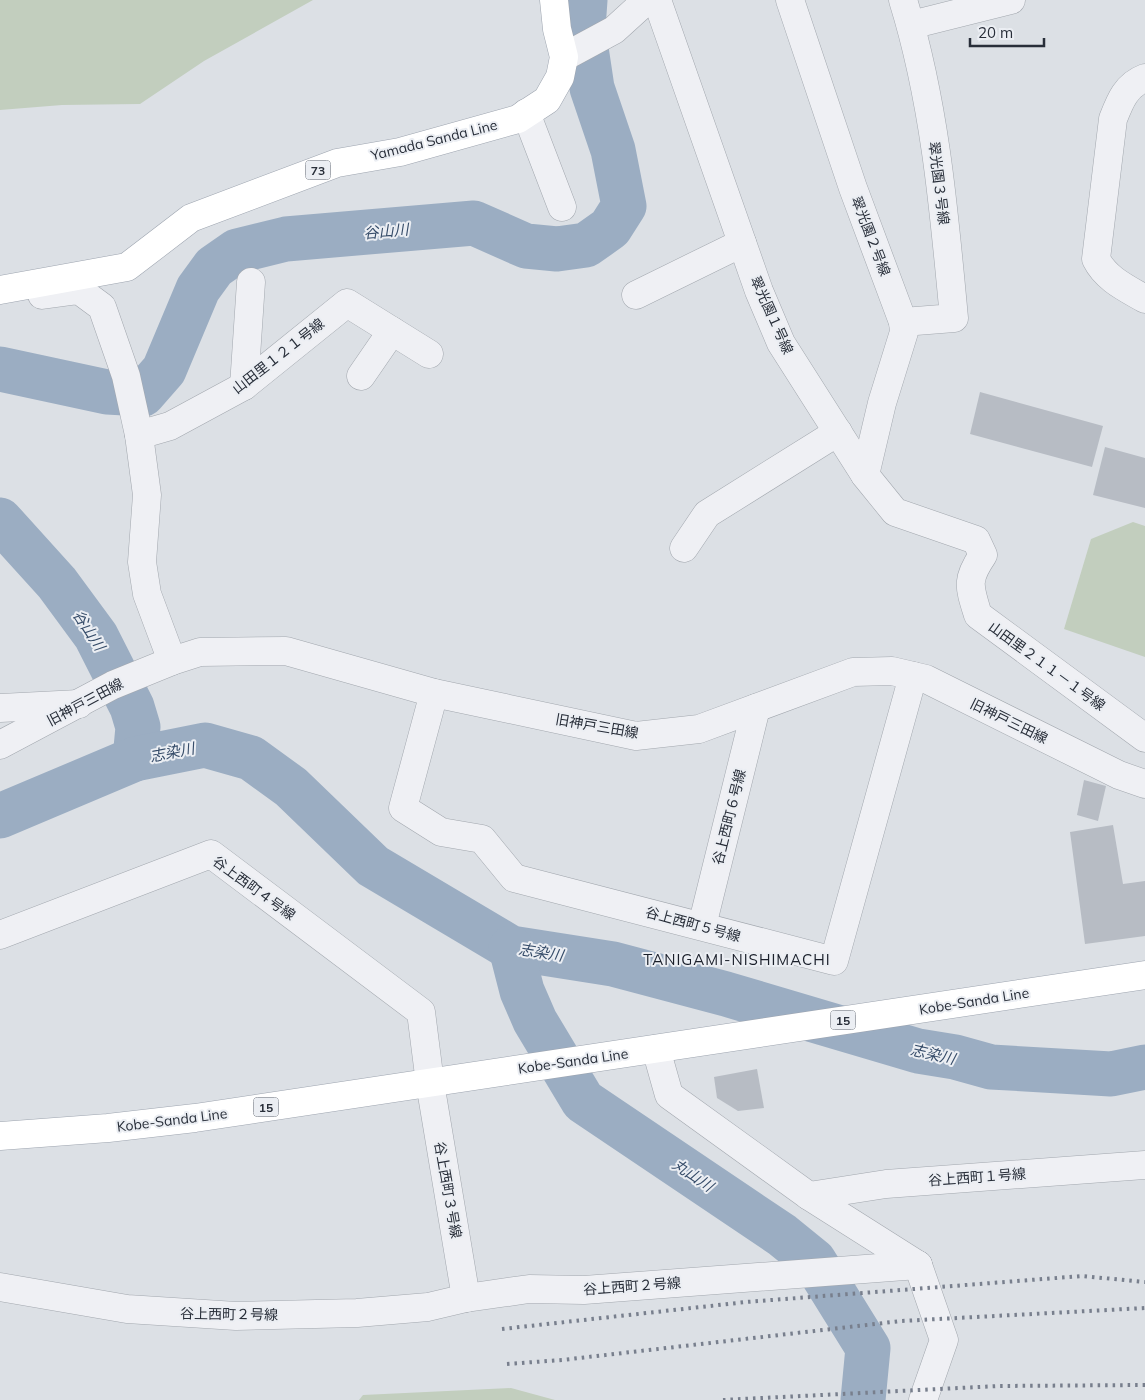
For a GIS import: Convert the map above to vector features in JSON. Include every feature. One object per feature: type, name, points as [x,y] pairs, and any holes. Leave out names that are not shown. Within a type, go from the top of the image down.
[{"type":"main road","name":"Yamada Sanda Line","points":[[0,290],[127,267],[191,218],[337,163],[400,152],[518,119],[547,100],[570,54],[557,29],[554,0]]},
{"type":"main road","name":"Kobe-Sanda Line","points":[[0,1136],[108,1128],[195,1118],[1145,975]]},
{"type":"street","points":[[570,54],[614,30],[647,0]]},
{"type":"street","name":"翠光園１号線","points":[[657,0],[742,243],[781,344],[865,475],[895,512],[976,540],[983,555]]},
{"type":"street","name":"翠光園２号線","points":[[790,0],[853,188],[903,322],[904,332],[882,402],[865,475]]},
{"type":"street","points":[[907,13],[1011,0]]},
{"type":"street","name":"翠光園３号線","points":[[903,322],[954,318],[939,164],[917,44],[907,13]]},
{"type":"street","points":[[1145,78],[1134,82],[1122,98],[1113,118],[1096,259],[1101,270],[1116,282],[1145,299]]},
{"type":"street","points":[[526,113],[562,207]]},
{"type":"street","points":[[636,295],[742,243]]},
{"type":"street","points":[[244,386],[251,282]]},
{"type":"street","points":[[31,284],[33,297],[79,290],[102,307],[126,376],[136,424],[147,495],[142,562],[147,594],[171,661]]},
{"type":"street","name":"山田里１２１号線","points":[[136,424],[170,426],[244,386],[347,303],[429,354]]},
{"type":"street","points":[[361,376],[392,331]]},
{"type":"street","points":[[684,548],[707,514],[838,432]]},
{"type":"street","name":"山田里２１１－１号線","points":[[983,555],[970,574],[972,595],[978,615],[1145,738]]},
{"type":"street","name":"旧神戸三田線","points":[[0,745],[114,686],[171,661],[200,652],[286,651],[434,693],[636,736],[699,729],[853,672],[892,670],[926,679],[1119,775],[1145,784]]},
{"type":"street","name":"谷上西町５号線","points":[[434,693],[403,808],[441,832],[482,839],[514,878],[834,961],[913,676]]},
{"type":"street","points":[[0,708],[79,704]]},
{"type":"street","name":"谷上西町６号線","points":[[702,926],[756,708]]},
{"type":"street","name":"谷上西町４号線","points":[[0,935],[211,854],[421,1012],[430,1083]]},
{"type":"street","points":[[656,1049],[669,1095],[809,1196],[918,1266],[944,1340],[923,1400]]},
{"type":"street","name":"谷上西町３号線","points":[[430,1083],[466,1298]]},
{"type":"street","name":"谷上西町１号線","points":[[809,1196],[886,1184],[1145,1165]]},
{"type":"street","name":"谷上西町２号線","points":[[0,1287],[128,1309],[236,1316],[357,1313],[428,1307],[466,1298],[530,1289],[584,1290],[782,1274],[918,1266]]},
{"type":"green space","points":[[0,0],[313,0],[204,61],[140,104],[62,105],[0,110]]},
{"type":"green space","points":[[1133,522],[1145,526],[1145,657],[1064,629],[1091,539]]},
{"type":"green space","points":[[511,1388],[555,1400],[359,1400],[363,1395]]},
{"type":"building","points":[[980,392],[1103,426],[1092,467],[970,434]]},
{"type":"building","points":[[1105,447],[1145,458],[1145,508],[1093,495]]},
{"type":"building","points":[[1084,780],[1106,786],[1098,821],[1077,815]]},
{"type":"building","points":[[1113,825],[1123,884],[1145,881],[1145,936],[1085,944],[1070,832]]},
{"type":"building","points":[[757,1069],[764,1108],[738,1111],[717,1098],[714,1077]]},
{"type":"waterway","name":"谷山川","points":[[0,369],[107,392],[143,394],[164,370],[198,289],[214,267],[237,251],[286,239],[474,223],[526,246],[557,249],[586,245],[610,228],[624,206],[613,150],[592,88],[583,28],[585,0]]},
{"type":"waterway","name":"谷山川","points":[[0,520],[57,583],[96,636],[132,707],[138,727],[135,759]]},
{"type":"waterway","name":"志染川","points":[[0,816],[135,759],[205,745],[251,758],[291,787],[373,866],[511,948],[613,964],[726,994],[918,1051],[955,1057],[991,1067],[1111,1074],[1145,1067]]},
{"type":"waterway","name":"丸山川","points":[[511,948],[522,991],[535,1021],[583,1101],[782,1235],[814,1261],[868,1348],[863,1400]]},
{"type":"railway","points":[[502,1329],[746,1302],[1082,1276],[1145,1282]]},
{"type":"railway","points":[[507,1364],[562,1360],[901,1321],[1145,1308]]},
{"type":"railway","points":[[723,1400],[998,1386],[1145,1385]]},
{"type":"district","name":"TANIGAMI-NISHIMACHI","points":[[737,959]]}]
